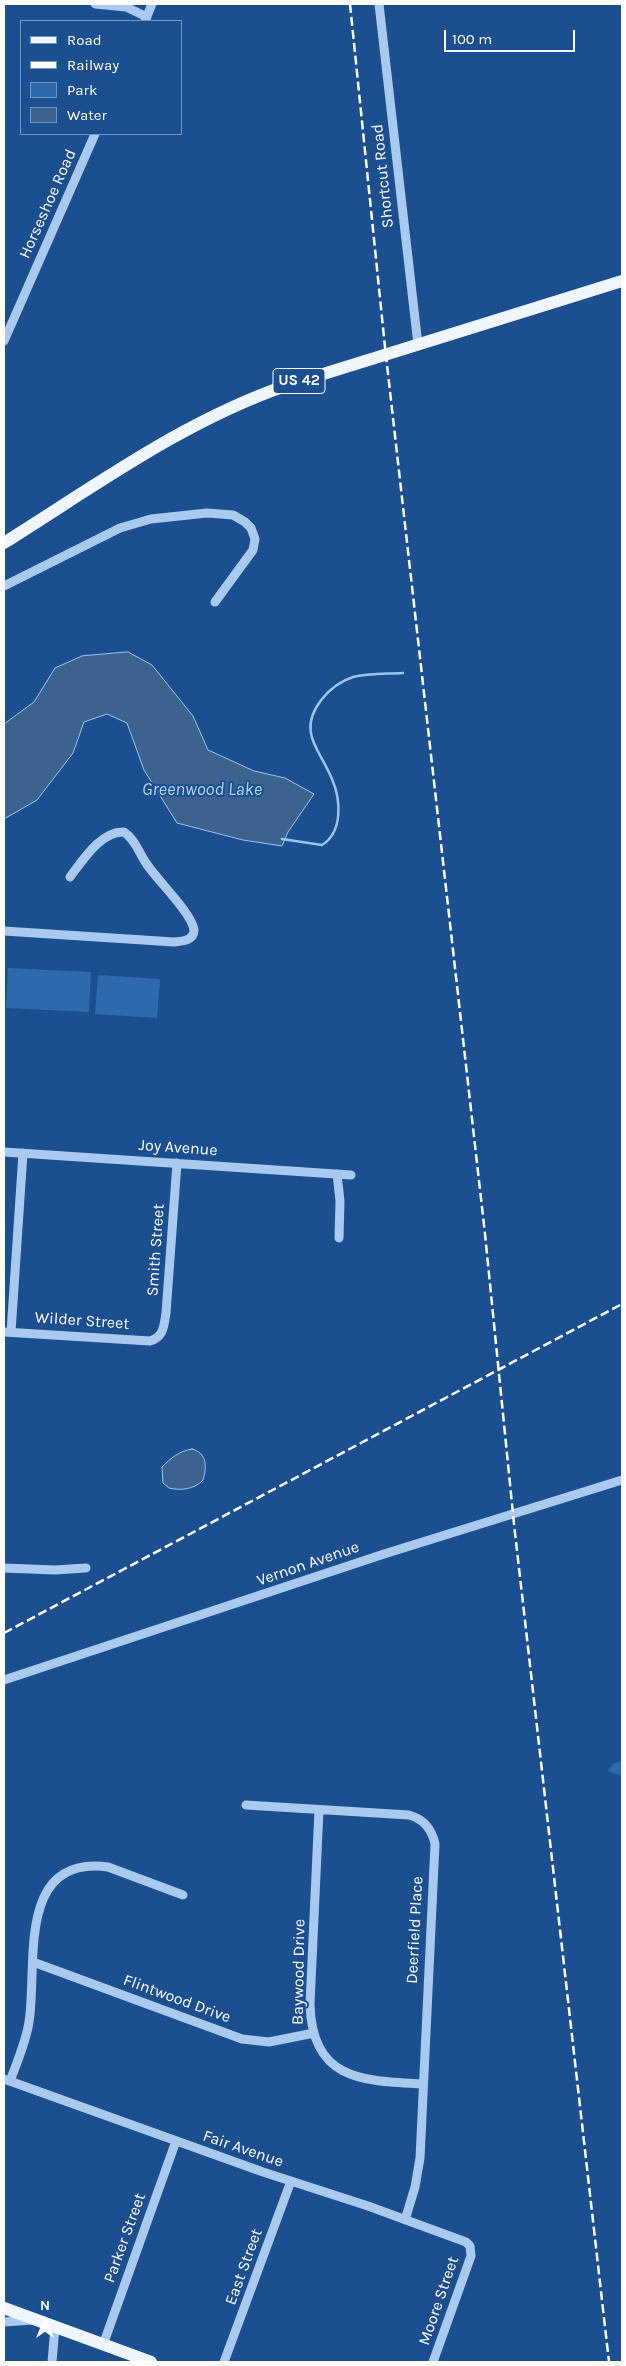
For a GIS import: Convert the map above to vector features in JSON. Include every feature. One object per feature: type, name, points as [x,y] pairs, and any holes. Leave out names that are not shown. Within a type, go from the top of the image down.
[{"type":"main road","name":"US 42","points":[[4,543],[177,436],[223,411],[288,385],[622,281]]},
{"type":"main road","points":[[4,2308],[151,2362]]},
{"type":"street","points":[[95,4],[126,7],[146,19],[152,4]]},
{"type":"street","name":"Shortcut Road","points":[[379,4],[418,345]]},
{"type":"street","name":"Horseshoe Road","points":[[4,341],[95,135]]},
{"type":"street","points":[[4,586],[132,523],[177,515],[223,513],[233,515],[245,522],[254,535],[255,544],[253,550],[215,602]]},
{"type":"street","points":[[4,931],[174,942],[186,941],[192,937],[194,931],[189,918],[149,869],[132,840],[124,832],[109,834],[87,856],[70,877]]},
{"type":"street","name":"Joy Avenue","points":[[4,1152],[351,1176]]},
{"type":"street","points":[[8,1332],[23,1153]]},
{"type":"street","name":"Smith Street","points":[[159,1337],[164,1330],[166,1313],[177,1163]]},
{"type":"street","points":[[337,1174],[340,1200],[339,1238]]},
{"type":"street","name":"Wilder Street","points":[[8,1332],[150,1341],[159,1337]]},
{"type":"street","name":"Vernon Avenue","points":[[4,1680],[421,1542],[622,1480]]},
{"type":"street","points":[[4,1568],[55,1570],[86,1568]]},
{"type":"street","name":"Deerfield Place","points":[[246,1805],[413,1816],[426,1824],[433,1836],[418,2170],[405,2220]]},
{"type":"street","name":"Baywood Drive","points":[[319,1810],[310,2004],[314,2033],[319,2046],[331,2061],[352,2076],[373,2081],[423,2084]]},
{"type":"street","points":[[7,2080],[29,2023],[38,1907],[50,1887],[69,1872],[87,1866],[108,1867],[183,1895]]},
{"type":"street","name":"Flintwood Drive","points":[[33,1962],[242,2039],[269,2042],[314,2033]]},
{"type":"street","name":"Fair Avenue","points":[[7,2080],[466,2242],[471,2249]]},
{"type":"street","name":"Parker Street","points":[[103,2345],[176,2141]]},
{"type":"street","name":"East Street","points":[[224,2362],[291,2181]]},
{"type":"street","name":"Moore Street","points":[[433,2362],[471,2256],[471,2249]]},
{"type":"street","points":[[4,2322],[35,2320]]},
{"type":"street","points":[[52,2362],[55,2327]]},
{"type":"green space","points":[[8,968],[91,972],[89,1012],[6,1008]]},
{"type":"green space","points":[[98,975],[160,979],[157,1018],[95,1014]]},
{"type":"green space","points":[[622,1761],[622,1776],[608,1771],[613,1764]]},
{"type":"water","name":"Greenwood Lake","points":[[128,652],[152,665],[193,716],[208,750],[254,771],[285,778],[314,794],[288,832],[282,846],[243,840],[177,823],[144,770],[127,723],[107,714],[84,722],[73,753],[37,800],[4,819],[4,724],[34,702],[55,668],[82,656]]},
{"type":"water","points":[[192,1449],[201,1454],[205,1461],[203,1480],[188,1488],[169,1488],[163,1483],[162,1467],[175,1455]]},
{"type":"waterway","points":[[282,839],[322,845],[329,839],[337,824],[338,806],[335,787],[313,740],[311,731],[314,711],[322,699],[336,686],[353,677],[371,674],[403,673]]},
{"type":"railway","points":[[350,4],[385,347],[485,1234],[514,1524],[609,2362]]},
{"type":"railway","points":[[4,1633],[622,1304]]}]
